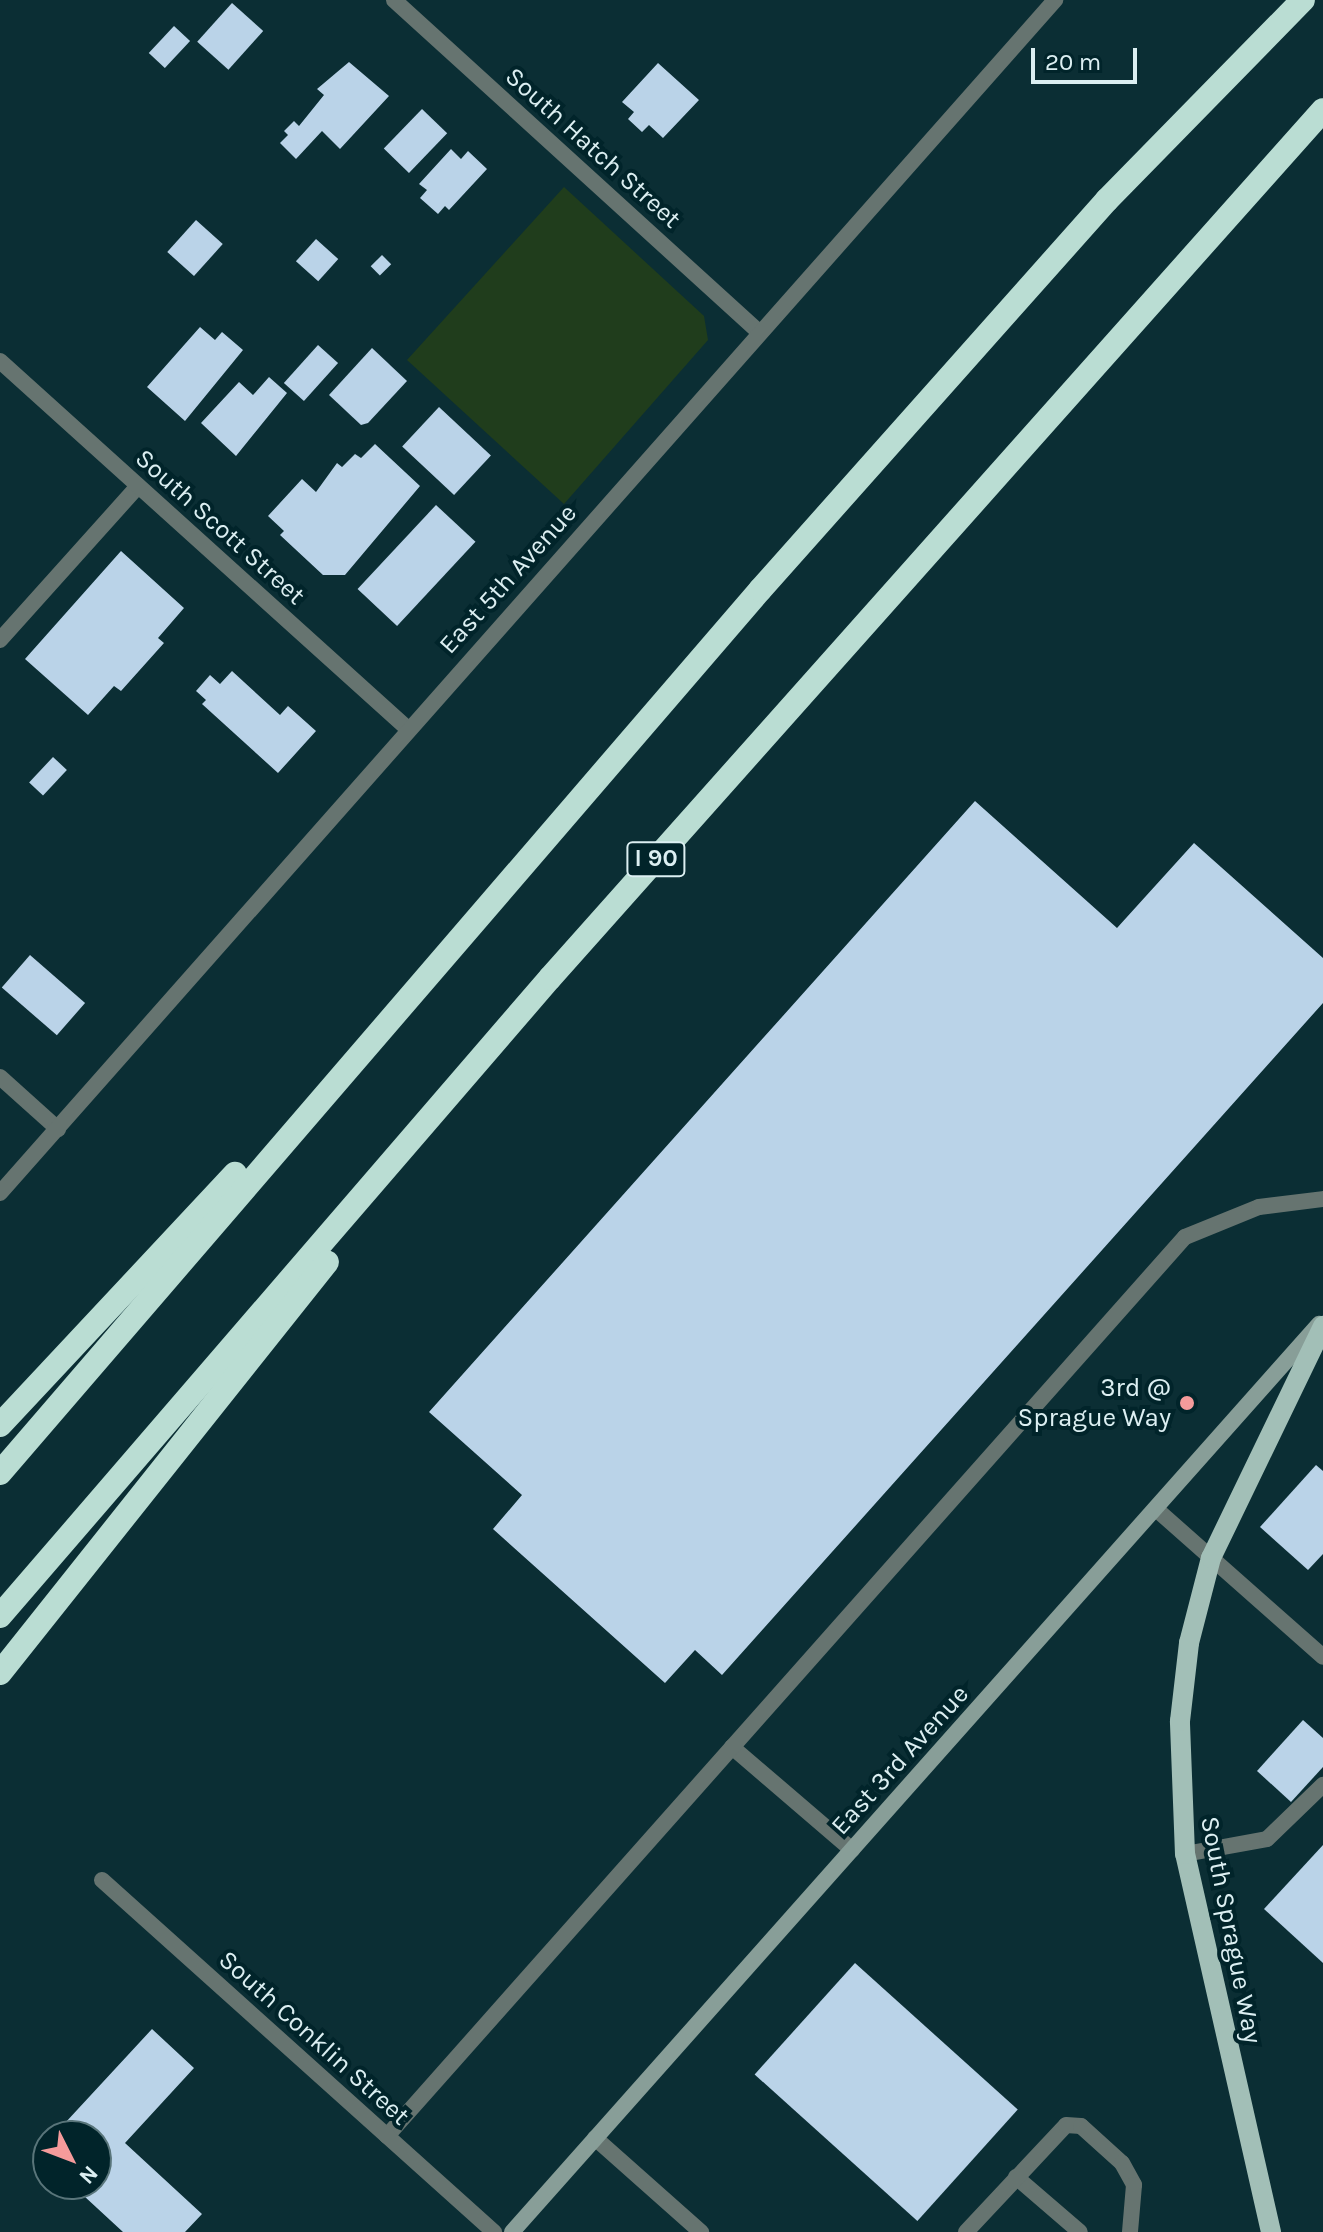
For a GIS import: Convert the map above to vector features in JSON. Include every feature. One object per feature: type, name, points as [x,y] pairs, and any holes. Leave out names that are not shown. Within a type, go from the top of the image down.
[{"type":"highway","points":[[0,1473],[466,927],[1107,200],[1303,0]]},
{"type":"highway","name":"I 90","points":[[0,1616],[550,978],[1323,110]]},
{"type":"highway","points":[[0,1425],[466,927]]},
{"type":"highway","points":[[0,1673],[550,978]]},
{"type":"main road","name":"East 3rd Avenue","points":[[512,2232],[1323,1323]]},
{"type":"main road","name":"South Sprague Way","points":[[1269,2226],[1185,1854],[1180,1721],[1189,1643],[1211,1558],[1323,1323]]},
{"type":"street","name":"South Hatch Street","points":[[394,0],[759,332]]},
{"type":"street","name":"East 5th Avenue","points":[[0,1193],[1055,0]]},
{"type":"street","name":"South Scott Street","points":[[0,361],[408,729]]},
{"type":"street","points":[[0,640],[138,486]]},
{"type":"street","points":[[0,1077],[58,1129]]},
{"type":"street","points":[[387,2136],[1185,1237],[1259,1207],[1323,1199]]},
{"type":"street","points":[[1156,1509],[1323,1657]]},
{"type":"street","points":[[732,1747],[852,1850]]},
{"type":"street","points":[[1185,1854],[1267,1839],[1323,1785]]},
{"type":"street","name":"South Conklin Street","points":[[102,1880],[494,2232]]},
{"type":"street","points":[[966,2232],[1066,2125],[1081,2126],[1122,2163],[1134,2185],[1130,2232]]},
{"type":"street","points":[[595,2138],[701,2232]]},
{"type":"street","points":[[1016,2177],[1080,2232]]},
{"type":"green space","points":[[564,187],[704,316],[708,340],[564,504],[407,360]]},
{"type":"building","points":[[232,3],[263,31],[228,70],[197,42]]},
{"type":"building","points":[[174,26],[190,41],[165,68],[149,53]]},
{"type":"building","points":[[349,62],[389,96],[340,149],[322,131],[296,159],[280,143],[288,135],[284,131],[294,121],[299,126],[324,95],[317,89]]},
{"type":"building","points":[[658,63],[699,100],[663,138],[649,125],[642,132],[628,119],[634,112],[622,102]]},
{"type":"building","points":[[422,109],[447,133],[409,173],[384,149]]},
{"type":"building","points":[[451,149],[461,159],[468,151],[487,169],[449,210],[445,206],[438,214],[420,198],[427,190],[419,184]]},
{"type":"building","points":[[196,220],[223,244],[194,276],[167,252]]},
{"type":"building","points":[[316,239],[338,259],[318,281],[296,261]]},
{"type":"building","points":[[382,255],[391,264],[380,276],[371,266]]},
{"type":"building","points":[[200,327],[215,340],[222,332],[243,350],[185,421],[147,387]]},
{"type":"building","points":[[318,345],[338,363],[304,401],[284,383]]},
{"type":"building","points":[[372,348],[407,381],[368,423],[361,425],[329,395]]},
{"type":"building","points":[[269,377],[287,393],[236,456],[201,423],[239,382],[253,395]]},
{"type":"building","points":[[439,407],[491,455],[454,495],[402,446]]},
{"type":"building","points":[[375,444],[420,486],[345,575],[323,575],[280,535],[284,531],[268,516],[302,479],[316,492],[337,463],[342,467],[355,454],[361,458]]},
{"type":"building","points":[[436,505],[475,542],[397,626],[358,589]]},
{"type":"building","points":[[121,551],[184,608],[158,638],[164,643],[121,691],[114,686],[88,715],[25,659]]},
{"type":"building","points":[[232,671],[280,715],[288,706],[316,731],[278,773],[202,704],[206,700],[196,691],[210,675],[220,684]]},
{"type":"building","points":[[53,757],[67,770],[43,796],[29,783]]},
{"type":"building","points":[[975,801],[1117,928],[1194,843],[1323,958],[1323,1003],[722,1675],[695,1650],[665,1683],[493,1529],[522,1495],[429,1412]]},
{"type":"building","points":[[30,955],[85,1003],[57,1035],[2,987]]},
{"type":"building","points":[[1316,1465],[1323,1471],[1323,1554],[1308,1570],[1260,1527]]},
{"type":"building","points":[[1303,1720],[1323,1738],[1323,1767],[1291,1802],[1257,1771]]},
{"type":"building","points":[[1323,1845],[1323,1963],[1264,1909]]},
{"type":"building","points":[[855,1963],[1018,2110],[917,2221],[755,2074]]},
{"type":"building","points":[[152,2029],[194,2068],[125,2143],[202,2214],[185,2232],[123,2232],[88,2200],[112,2200],[112,2120],[68,2120]]},
{"type":"place","name":"3rd @ Sprague Way","points":[[1187,1403]]}]
